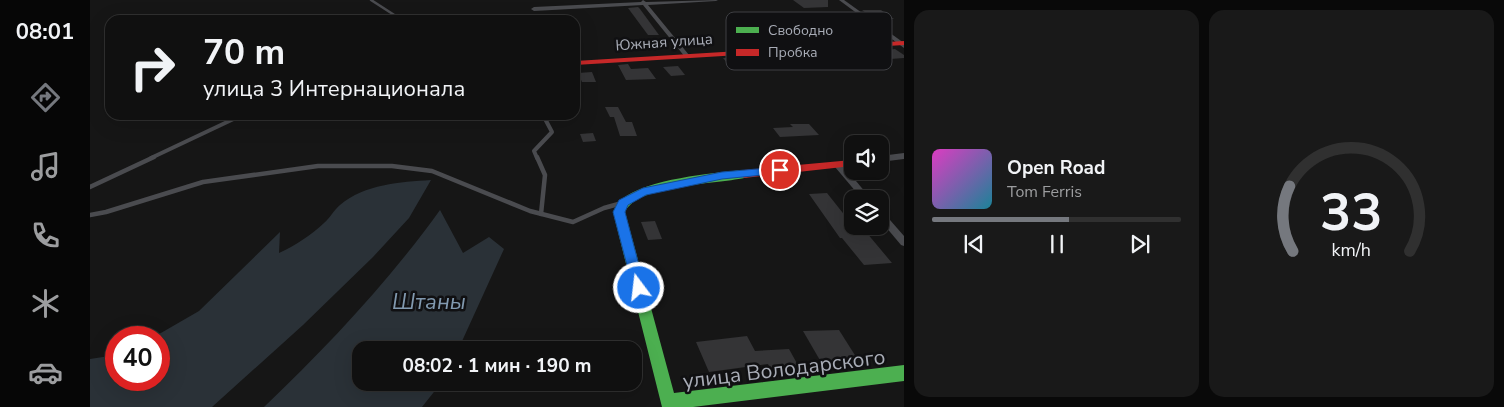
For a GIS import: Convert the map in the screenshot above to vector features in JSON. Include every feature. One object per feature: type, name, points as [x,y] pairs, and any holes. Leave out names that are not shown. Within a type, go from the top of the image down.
[{"type":"street","points":[[534,10],[643,2],[716,0]]},
{"type":"street","points":[[841,0],[858,12]]},
{"type":"street","points":[[643,2],[688,56]]},
{"type":"street","name":"Южная улица","points":[[580,63],[726,54]]},
{"type":"street","points":[[889,158],[904,156]]},
{"type":"street","points":[[669,404],[619,212],[623,203],[643,192],[722,176],[844,164]]},
{"type":"street","points":[[838,165],[859,190]]},
{"type":"street","points":[[889,224],[904,242]]},
{"type":"street","name":"улица Володарского","points":[[669,404],[904,373]]},
{"type":"lane","points":[[372,0],[394,15]]},
{"type":"lane","points":[[90,187],[231,120]]},
{"type":"lane","points":[[541,214],[545,175],[534,151],[552,132],[546,120]]},
{"type":"lane","points":[[90,215],[106,212],[204,182],[318,166],[392,166],[432,171],[541,214],[573,222],[604,208],[623,203]]},
{"type":"water","name":"Штаны","points":[[431,180],[409,218],[373,257],[303,325],[212,407],[90,407],[90,359],[105,357],[105,391],[170,391],[170,328],[199,311],[280,232],[279,253],[309,236],[340,205],[350,198],[372,188],[395,183]]},
{"type":"water","name":"Штаны","points":[[440,210],[463,253],[489,237],[504,249],[462,341],[352,341],[352,391],[435,391],[422,407],[264,407],[311,361],[379,288]]},
{"type":"building","points":[[793,0],[828,0],[828,7],[804,8]]},
{"type":"building","points":[[638,7],[659,35],[648,35],[628,8]]},
{"type":"building","points":[[862,10],[881,10],[884,12],[865,12]]},
{"type":"building","points":[[892,49],[895,49],[904,55],[904,58],[892,59]]},
{"type":"building","points":[[628,64],[631,69],[648,68],[656,79],[626,80],[618,65]]},
{"type":"building","points":[[678,66],[685,75],[671,76],[663,67]]},
{"type":"building","points":[[592,72],[596,82],[582,82],[580,73]]},
{"type":"building","points":[[605,107],[618,107],[626,122],[632,122],[637,136],[620,136],[614,117],[610,117]]},
{"type":"building","points":[[790,124],[809,124],[819,135],[780,137],[773,128],[793,127]]},
{"type":"building","points":[[593,133],[596,141],[583,142],[580,134]]},
{"type":"building","points":[[827,193],[844,214],[844,235],[869,235],[892,263],[864,265],[840,238],[809,194]]},
{"type":"building","points":[[655,221],[662,239],[648,240],[641,222]]},
{"type":"building","points":[[839,330],[858,360],[821,362],[803,331]]},
{"type":"building","points":[[747,336],[755,351],[789,349],[799,367],[771,370],[768,364],[709,372],[696,342]]},
{"type":"traffic: fast","points":[[670,407],[619,212],[625,202],[634,196],[648,191],[699,180],[744,174]]},
{"type":"traffic: fast","points":[[669,402],[904,373]]},
{"type":"traffic: jam","points":[[892,44],[904,43]]},
{"type":"traffic: jam","points":[[580,63],[726,54]]},
{"type":"traffic: jam","points":[[744,174],[844,164]]},
{"type":"route","points":[[639,288],[619,212],[623,203],[643,192],[722,176],[780,170]]}]
